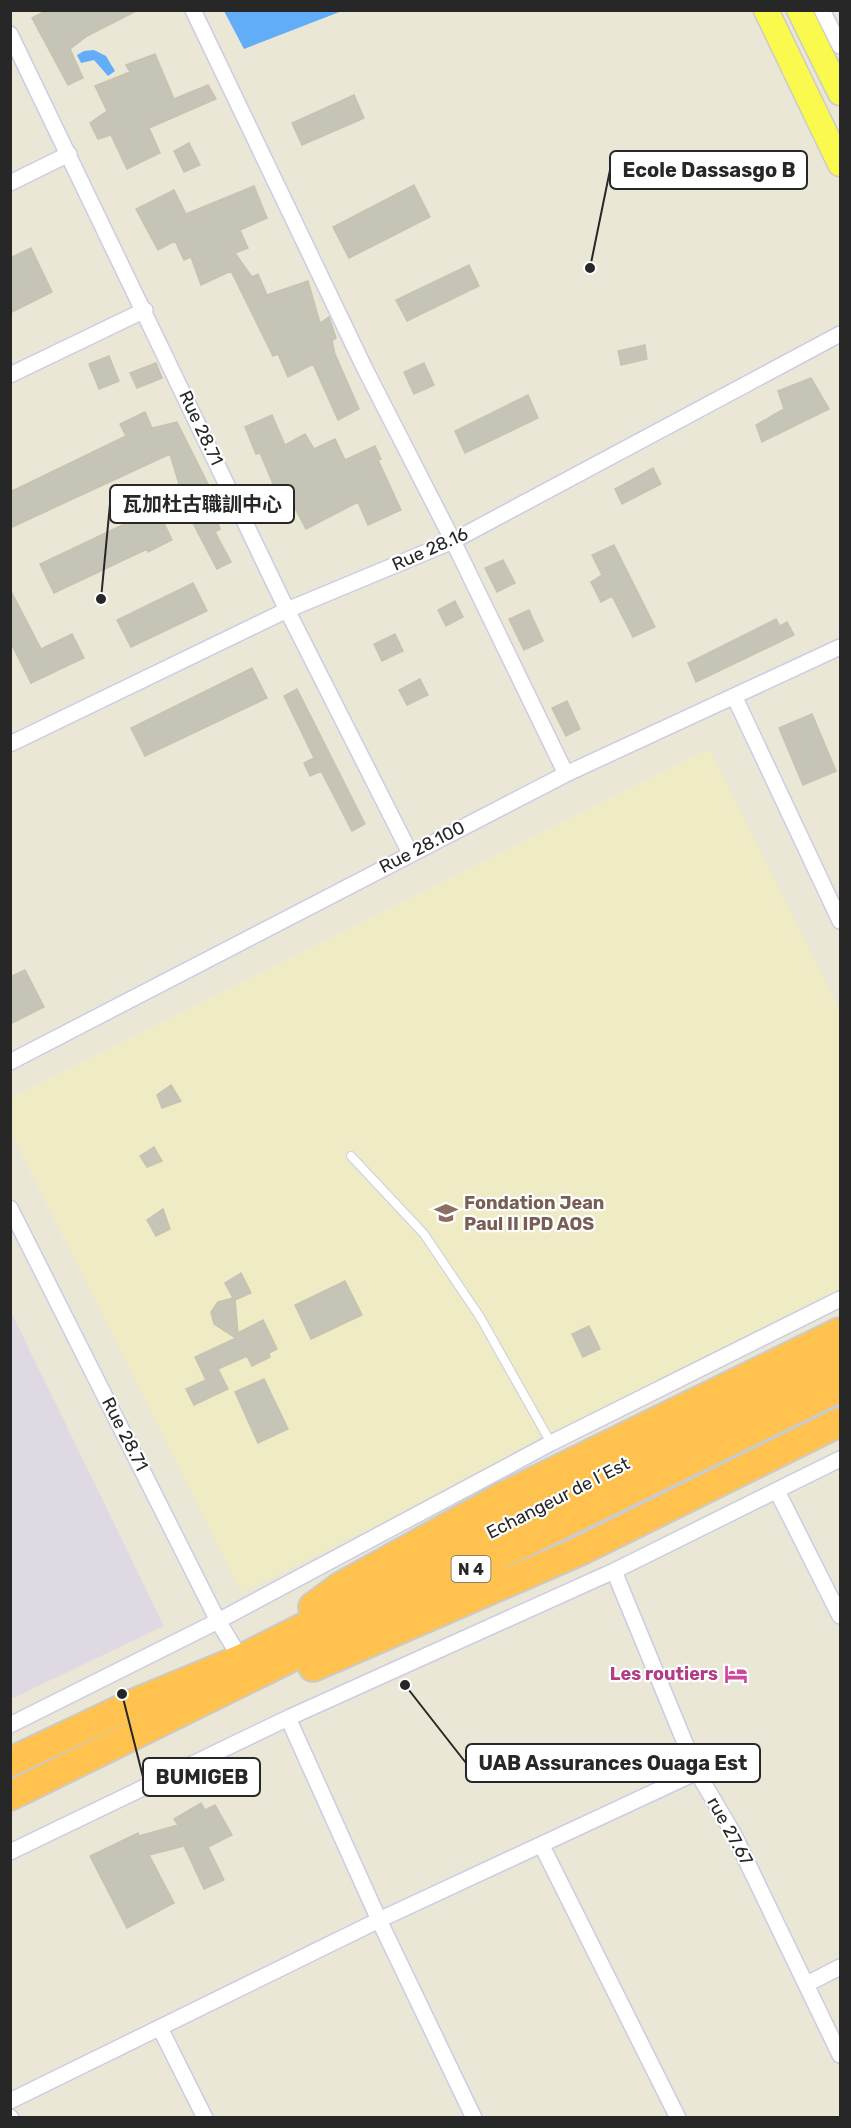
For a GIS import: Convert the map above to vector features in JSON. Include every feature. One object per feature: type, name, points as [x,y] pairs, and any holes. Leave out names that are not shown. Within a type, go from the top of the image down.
[{"type":"highway","points":[[241,1659],[340,1587],[502,1497],[840,1332]]},
{"type":"highway","name":"Echangeur de l´Est","points":[[10,1796],[151,1728],[801,1391],[840,1357]]},
{"type":"highway","name":"Echangeur de l´Est","points":[[10,1762],[112,1713],[241,1659],[801,1391],[840,1387]]},
{"type":"highway","points":[[151,1728],[290,1677],[470,1600],[582,1550],[840,1422]]},
{"type":"main road","points":[[766,10],[840,164]]},
{"type":"main road","points":[[799,10],[840,93]]},
{"type":"street","points":[[192,10],[365,369],[453,541],[566,774]]},
{"type":"street","points":[[822,10],[840,46]]},
{"type":"street","name":"Rue 28.71","points":[[10,34],[145,310],[287,610],[410,853]]},
{"type":"street","points":[[10,183],[69,154]]},
{"type":"street","points":[[10,375],[145,310]]},
{"type":"street","name":"Rue 28.16","points":[[10,744],[287,610],[453,541],[840,334]]},
{"type":"street","name":"Rue 28.100","points":[[10,1062],[566,774],[735,698],[840,647]]},
{"type":"street","points":[[735,698],[840,921]]},
{"type":"street","name":"Rue 28.71","points":[[10,1208],[219,1621],[241,1659]]},
{"type":"street","points":[[10,1725],[219,1621],[551,1443],[840,1299]]},
{"type":"street","points":[[10,1852],[288,1718],[614,1571],[840,1460]]},
{"type":"street","points":[[777,1491],[840,1616]]},
{"type":"street","name":"rue 27.67","points":[[614,1571],[697,1772],[732,1833],[840,2055]]},
{"type":"street","points":[[288,1718],[474,2118]]},
{"type":"street","points":[[10,2101],[380,1920],[697,1772]]},
{"type":"street","points":[[542,1846],[678,2118]]},
{"type":"street","points":[[807,1984],[840,1967]]},
{"type":"street","points":[[160,2028],[205,2118]]},
{"type":"lane","points":[[351,1156],[424,1234],[480,1317],[551,1443]]},
{"type":"shaded area","name":"Fondation Jean Paul II IPD AOS","points":[[709,749],[840,1011],[840,1293],[242,1593],[11,1133],[11,1098]]},
{"type":"shaded area","points":[[10,1310],[164,1626],[11,1699],[10,1699]]},
{"type":"water","points":[[224,11],[342,11],[244,49]]},
{"type":"water","points":[[94,50],[106,56],[115,71],[108,76],[94,60],[81,63],[77,55],[84,51]]},
{"type":"building","points":[[47,10],[138,10],[87,36],[70,49],[83,78],[68,85],[32,18]]},
{"type":"building","points":[[155,54],[174,99],[208,85],[216,99],[149,128],[160,153],[127,169],[111,135],[98,139],[90,123],[107,111],[95,86],[130,72],[126,65]]},
{"type":"building","points":[[354,95],[364,118],[302,145],[292,123]]},
{"type":"building","points":[[189,143],[200,165],[184,172],[174,151]]},
{"type":"building","points":[[414,185],[430,217],[349,258],[333,227]]},
{"type":"building","points":[[254,186],[267,218],[240,230],[248,248],[235,253],[252,277],[258,274],[267,295],[308,281],[320,323],[329,317],[336,338],[332,341],[335,354],[359,409],[338,420],[313,364],[288,377],[278,354],[273,356],[231,271],[201,285],[191,257],[184,260],[175,241],[158,250],[136,209],[174,190],[186,214]]},
{"type":"building","points":[[31,248],[52,292],[10,313],[10,258]]},
{"type":"building","points":[[469,265],[479,286],[407,321],[396,300]]},
{"type":"building","points":[[645,345],[647,359],[621,365],[618,351]]},
{"type":"building","points":[[109,356],[119,381],[99,389],[89,364]]},
{"type":"building","points":[[156,363],[162,378],[137,388],[130,373]]},
{"type":"building","points":[[424,363],[434,385],[414,394],[404,372]]},
{"type":"building","points":[[811,378],[829,409],[762,442],[756,425],[784,409],[778,391]]},
{"type":"building","points":[[528,395],[538,418],[465,453],[455,431]]},
{"type":"building","points":[[145,412],[152,428],[177,422],[222,512],[215,515],[220,529],[215,532],[231,562],[217,569],[177,493],[181,491],[170,454],[10,528],[10,492],[126,436],[120,424]]},
{"type":"building","points":[[272,415],[285,445],[305,434],[314,449],[335,439],[345,460],[375,446],[381,459],[378,460],[401,510],[368,525],[358,502],[306,529],[289,497],[280,500],[260,453],[256,454],[245,427]]},
{"type":"building","points":[[653,468],[661,484],[622,504],[615,489]]},
{"type":"building","points":[[155,504],[172,540],[148,552],[147,549],[54,593],[40,564],[133,520],[131,516]]},
{"type":"building","points":[[614,545],[655,627],[633,637],[612,596],[601,602],[591,582],[602,575],[592,555]]},
{"type":"building","points":[[503,560],[515,583],[497,592],[485,568]]},
{"type":"building","points":[[193,583],[207,611],[131,647],[117,620]]},
{"type":"building","points":[[10,589],[41,649],[72,634],[84,658],[31,683],[10,641]]},
{"type":"building","points":[[455,601],[463,617],[446,626],[438,610]]},
{"type":"building","points":[[529,610],[543,641],[524,650],[509,619]]},
{"type":"building","points":[[776,619],[780,626],[787,622],[794,635],[696,682],[688,663]]},
{"type":"building","points":[[395,634],[403,651],[382,661],[374,644]]},
{"type":"building","points":[[252,668],[267,698],[145,756],[131,728]]},
{"type":"building","points":[[420,679],[428,695],[407,705],[399,690]]},
{"type":"building","points":[[297,689],[365,824],[352,831],[321,771],[310,776],[304,763],[314,758],[284,696]]},
{"type":"building","points":[[567,701],[580,729],[566,736],[552,708]]},
{"type":"building","points":[[812,714],[836,771],[803,785],[779,728]]},
{"type":"building","points":[[25,970],[44,1007],[10,1024],[10,977]]},
{"type":"building","points":[[171,1085],[181,1101],[162,1108],[157,1095]]},
{"type":"building","points":[[154,1147],[162,1161],[147,1167],[140,1156]]},
{"type":"building","points":[[163,1209],[170,1229],[156,1236],[147,1220]]},
{"type":"building","points":[[241,1273],[251,1293],[235,1300],[238,1333],[263,1320],[277,1349],[269,1353],[270,1357],[252,1366],[247,1356],[218,1369],[228,1389],[194,1405],[186,1389],[206,1380],[195,1357],[236,1338],[214,1324],[211,1312],[218,1302],[233,1298],[225,1283]]},
{"type":"building","points":[[345,1281],[362,1315],[311,1339],[295,1305]]},
{"type":"building","points":[[589,1326],[600,1349],[583,1357],[572,1334]]},
{"type":"building","points":[[264,1379],[288,1429],[258,1443],[235,1392]]},
{"type":"building","points":[[201,1803],[205,1810],[215,1805],[232,1835],[208,1847],[224,1880],[204,1889],[184,1846],[149,1855],[174,1903],[127,1928],[90,1856],[138,1833],[139,1836],[178,1825],[174,1819]]},
{"type":"place","name":"Ecole Dassasgo B","points":[[590,268]]},
{"type":"place","name":"瓦加杜古職訓中心","points":[[101,599]]},
{"type":"place","name":"Fondation Jean Paul II IPD AOS","points":[[446,1213]]},
{"type":"place","name":"Les routiers","points":[[736,1674]]},
{"type":"place","name":"UAB Assurances Ouaga Est","points":[[405,1685]]},
{"type":"place","name":"BUMIGEB","points":[[122,1694]]}]
